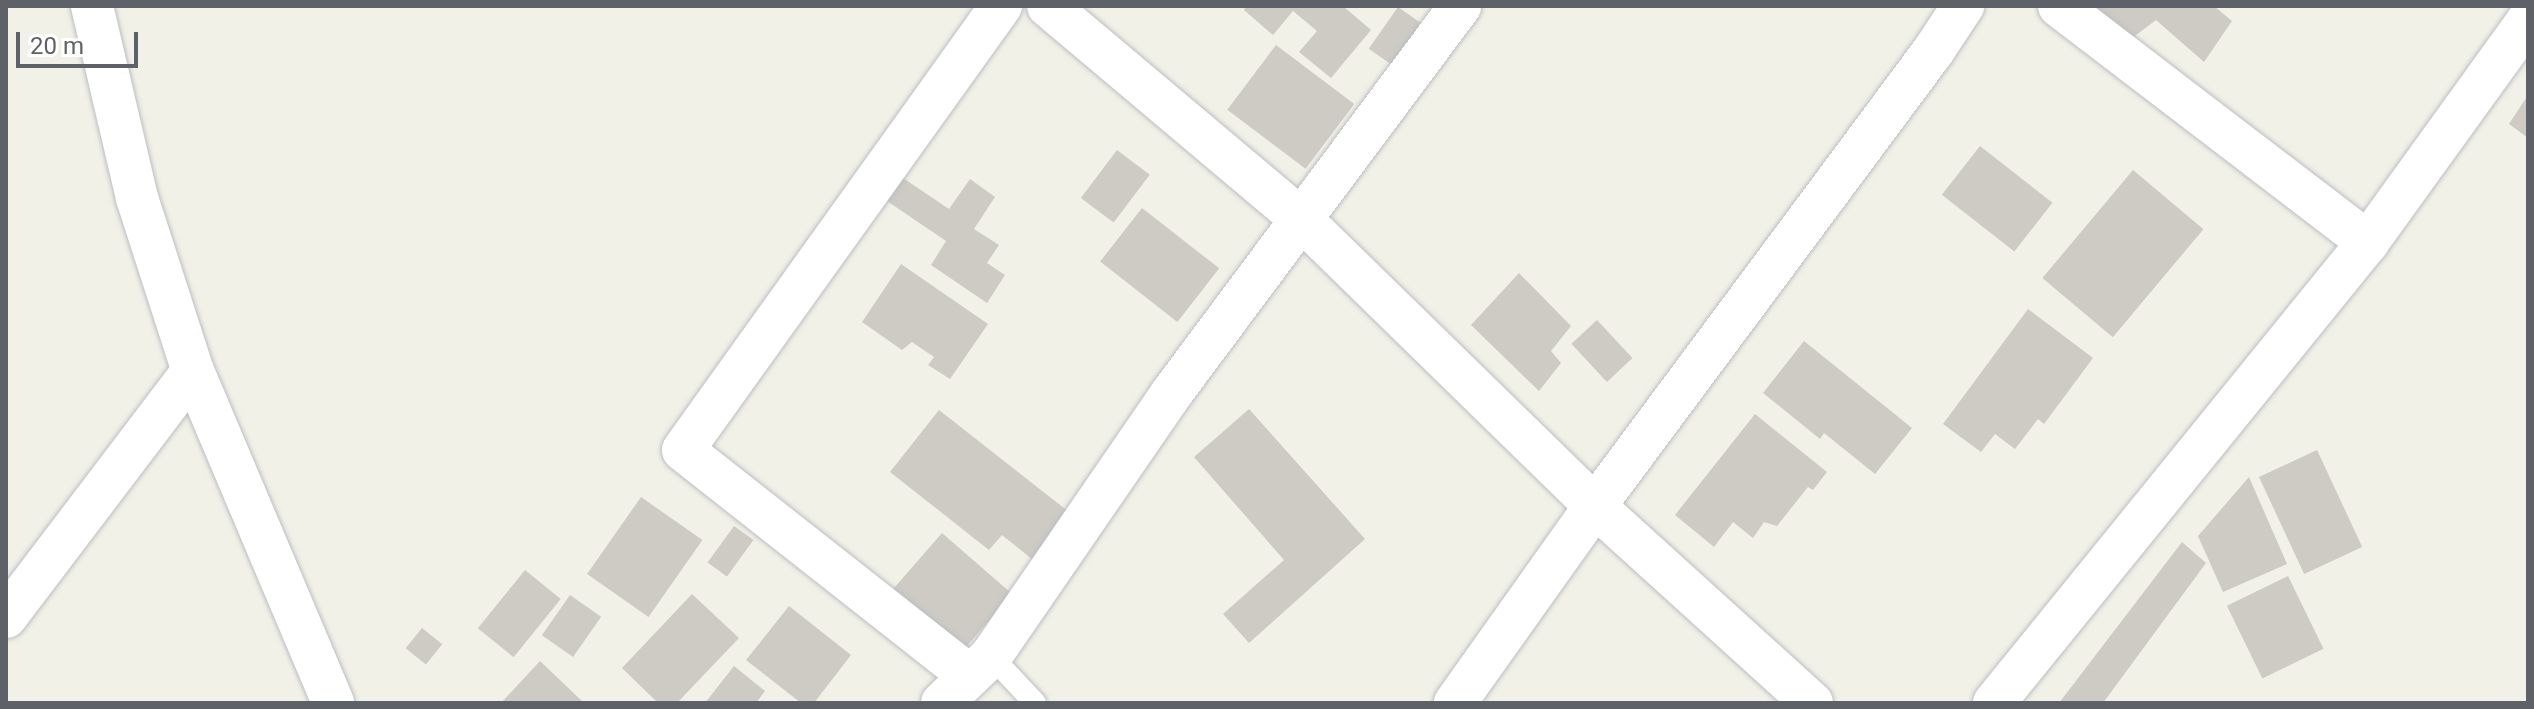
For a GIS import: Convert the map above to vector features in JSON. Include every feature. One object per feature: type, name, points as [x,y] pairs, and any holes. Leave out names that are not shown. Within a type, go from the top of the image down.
[{"type":"street","points":[[92,6],[137,198],[193,371],[333,703]]},
{"type":"street","points":[[1001,6],[683,450],[968,678],[1171,394],[1303,221],[1460,6]]},
{"type":"street","points":[[1048,6],[1303,221],[1595,506],[1812,703]]},
{"type":"street","points":[[1455,703],[1595,506],[1934,50],[1963,6]]},
{"type":"street","points":[[2059,6],[2368,242]]},
{"type":"street","points":[[1994,703],[2368,242],[2528,20]]},
{"type":"street","points":[[6,617],[193,371]]},
{"type":"lane","points":[[968,678],[1035,703]]},
{"type":"building","points":[[1246,6],[1343,6],[1371,30],[1331,78],[1299,52],[1317,31],[1293,11],[1273,35],[1244,10]]},
{"type":"building","points":[[2084,6],[2214,6],[2232,21],[2204,62],[2156,20],[2131,39]]},
{"type":"building","points":[[1398,7],[1429,29],[1400,71],[1369,49]]},
{"type":"building","points":[[1276,45],[1354,104],[1306,169],[1227,110]]},
{"type":"building","points":[[2528,95],[2528,138],[2509,124]]},
{"type":"building","points":[[1980,146],[2052,203],[2014,251],[1942,195]]},
{"type":"building","points":[[1117,150],[1150,175],[1114,223],[1081,198]]},
{"type":"building","points":[[2133,170],[2203,229],[2113,337],[2042,278]]},
{"type":"building","points":[[900,176],[949,209],[970,179],[995,197],[974,229],[999,245],[987,263],[1005,275],[987,303],[931,265],[946,241],[884,199]]},
{"type":"building","points":[[1142,208],[1219,268],[1177,322],[1100,262]]},
{"type":"building","points":[[901,264],[988,324],[950,379],[928,365],[934,357],[912,342],[902,350],[862,322]]},
{"type":"building","points":[[1519,273],[1571,326],[1551,351],[1561,363],[1539,391],[1471,325]]},
{"type":"building","points":[[2028,309],[2093,358],[2044,424],[2038,419],[2015,449],[1995,434],[1981,452],[1943,424]]},
{"type":"building","points":[[1597,320],[1632,358],[1607,382],[1571,344]]},
{"type":"building","points":[[1804,341],[1912,428],[1875,474],[1824,433],[1820,439],[1763,393]]},
{"type":"building","points":[[1249,409],[1365,539],[1249,643],[1223,614],[1284,560],[1194,457]]},
{"type":"building","points":[[939,410],[1069,512],[1032,559],[1002,535],[989,550],[890,472]]},
{"type":"building","points":[[1755,414],[1827,472],[1813,490],[1808,487],[1777,526],[1764,522],[1753,538],[1733,522],[1714,547],[1675,515]]},
{"type":"building","points":[[2317,450],[2362,547],[2304,574],[2259,477]]},
{"type":"building","points":[[2249,477],[2287,564],[2223,592],[2198,536]]},
{"type":"building","points":[[641,497],[702,540],[649,617],[587,574]]},
{"type":"building","points":[[734,526],[753,540],[727,577],[708,562]]},
{"type":"building","points":[[942,533],[1012,594],[962,651],[892,590]]},
{"type":"building","points":[[2182,542],[2206,563],[2103,703],[2059,703]]},
{"type":"building","points":[[525,570],[561,599],[514,657],[478,628]]},
{"type":"building","points":[[2288,576],[2324,649],[2262,679],[2227,606]]},
{"type":"building","points":[[692,594],[739,638],[677,703],[658,703],[622,668]]},
{"type":"building","points":[[570,595],[601,617],[573,657],[542,635]]},
{"type":"building","points":[[789,606],[851,655],[814,703],[801,703],[746,660]]},
{"type":"building","points":[[422,628],[442,644],[426,665],[406,648]]},
{"type":"building","points":[[540,661],[584,703],[501,703]]},
{"type":"building","points":[[734,666],[765,691],[756,703],[705,703]]}]
